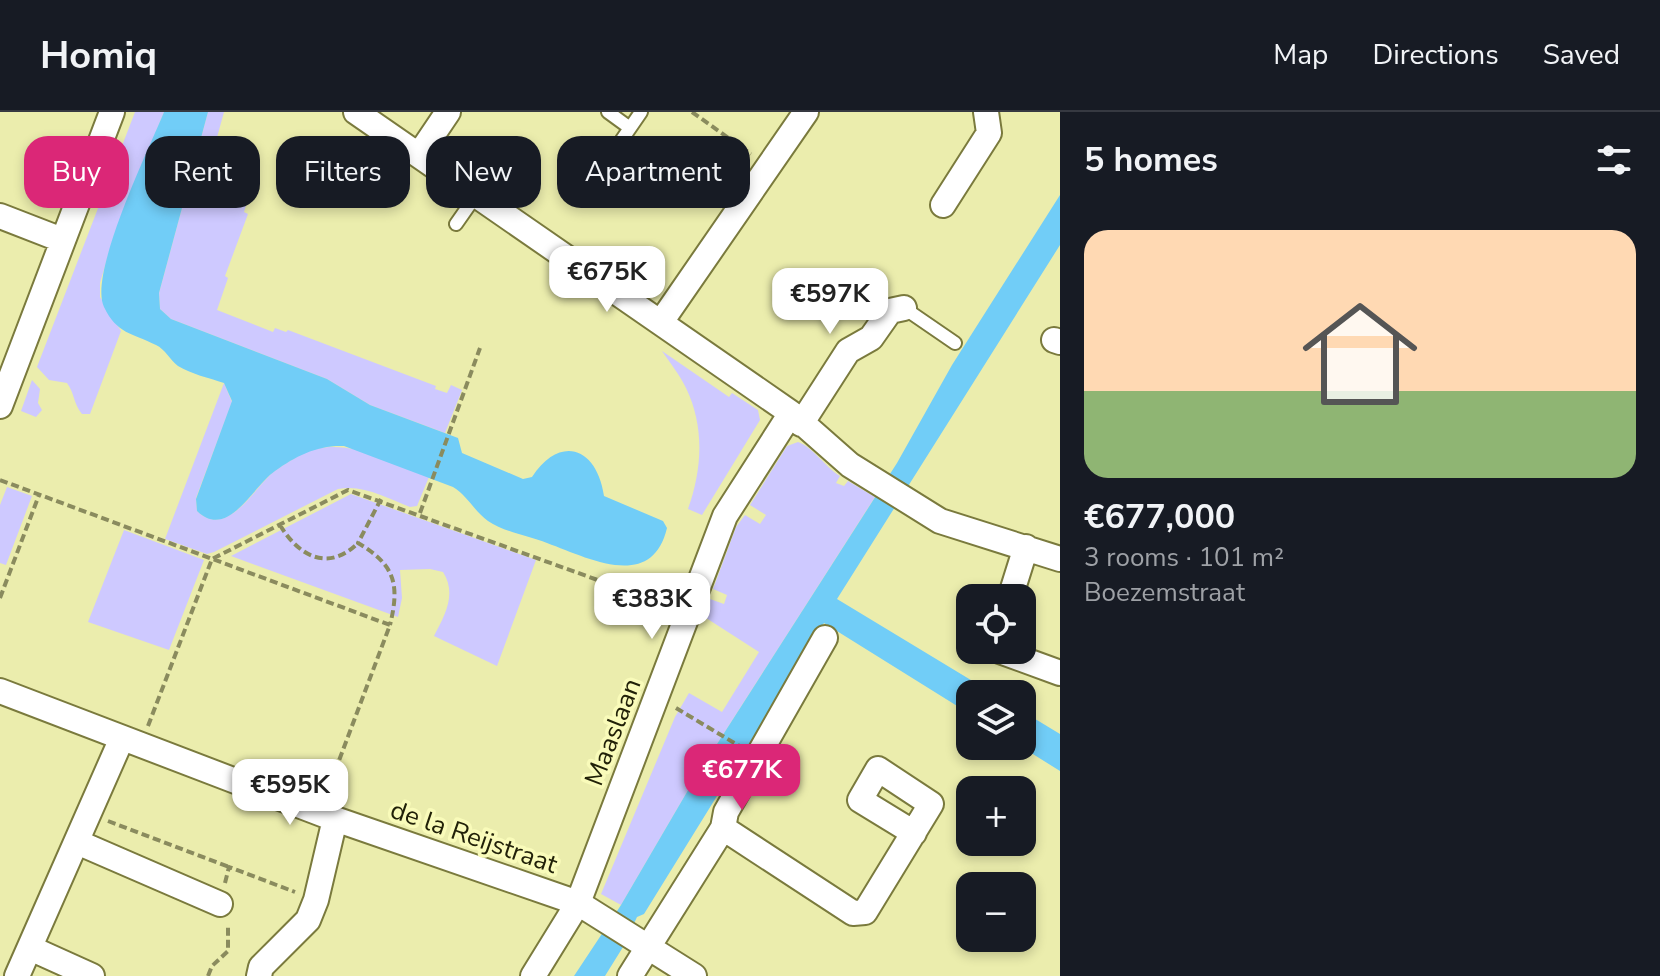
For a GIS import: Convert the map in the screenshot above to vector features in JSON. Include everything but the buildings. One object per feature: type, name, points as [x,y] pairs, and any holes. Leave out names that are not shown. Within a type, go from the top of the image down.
[{"type":"street","points":[[0,406],[112,112]]},
{"type":"street","points":[[356,112],[426,160]]},
{"type":"street","points":[[419,155],[448,112]]},
{"type":"street","points":[[661,322],[806,112]]},
{"type":"street","points":[[943,205],[989,133],[986,112]]},
{"type":"street","points":[[497,208],[796,418],[850,465],[940,521],[1060,559]]},
{"type":"street","points":[[0,216],[62,240]]},
{"type":"street","name":"Maaslaan","points":[[533,976],[578,903],[725,516],[848,351],[871,338],[890,311],[904,308]]},
{"type":"street","points":[[1014,584],[1026,547]]},
{"type":"street","points":[[630,976],[642,942],[723,828],[726,812],[825,638]]},
{"type":"street","points":[[1035,664],[1060,673]]},
{"type":"street","name":"de la Reijstraat","points":[[0,691],[327,816],[578,903],[694,976]]},
{"type":"street","points":[[17,976],[89,813],[131,742]]},
{"type":"street","points":[[259,976],[261,967],[308,920],[316,900],[327,816]]},
{"type":"street","points":[[723,828],[853,913],[865,912],[914,833]]},
{"type":"street","points":[[77,842],[220,904]]},
{"type":"street","points":[[30,948],[92,976]]},
{"type":"lane","points":[[608,112],[630,128]]},
{"type":"lane","points":[[624,136],[641,112]]},
{"type":"lane","points":[[456,224],[467,208]]},
{"type":"lane","points":[[904,308],[955,343]]},
{"type":"path","points":[[692,112],[769,166]]},
{"type":"path","points":[[420,513],[480,348]]},
{"type":"path","points":[[0,480],[390,625]]},
{"type":"path","points":[[131,742],[212,559],[348,490],[420,513],[688,613]]},
{"type":"path","points":[[0,598],[39,495]]},
{"type":"path","points":[[280,524],[290,542],[305,553],[323,558],[346,554],[358,543],[381,499]]},
{"type":"path","points":[[327,816],[397,598],[390,573],[378,555],[358,543]]},
{"type":"path","points":[[657,697],[749,752]]},
{"type":"path","points":[[89,813],[316,900]]},
{"type":"path","points":[[208,976],[212,966],[228,951],[229,914],[220,904],[229,867]]},
{"type":"shaded area","points":[[135,112],[164,112],[154,136],[145,136],[145,159],[129,198],[129,136],[126,136]]},
{"type":"shaded area","points":[[208,112],[224,112],[217,136],[202,136]]},
{"type":"shaded area","points":[[98,208],[125,208],[100,283],[100,297],[121,331],[90,414],[82,414],[67,383],[49,380],[37,367]]},
{"type":"shaded area","points":[[182,208],[245,208],[244,212],[248,214],[225,276],[228,278],[217,310],[273,332],[275,328],[288,330],[436,386],[435,389],[447,393],[451,385],[462,390],[445,433],[370,405],[327,379],[171,319],[160,309],[159,293]]},
{"type":"shaded area","points":[[662,351],[729,397],[732,393],[758,410],[760,420],[702,515],[688,509],[699,464],[696,418],[684,383]]},
{"type":"shaded area","points":[[32,380],[40,389],[38,403],[42,410],[36,417],[21,411]]},
{"type":"shaded area","points":[[224,383],[232,402],[196,498],[197,511],[207,518],[227,517],[284,465],[316,449],[332,447],[365,452],[429,477],[417,506],[410,507],[357,488],[338,489],[214,552],[207,554],[165,539]]},
{"type":"shaded area","points":[[798,442],[840,476],[836,483],[844,486],[848,481],[875,497],[694,780],[621,905],[601,894],[675,717],[689,693],[722,712],[759,652],[703,616],[710,599],[724,604],[727,595],[713,589],[736,527],[745,515],[760,524],[766,515],[750,505],[787,446]]},
{"type":"shaded area","points":[[7,487],[32,496],[6,565],[0,563],[0,505]]},
{"type":"shaded area","points":[[351,494],[536,560],[497,666],[434,636],[449,596],[443,572],[400,570],[402,598],[398,617],[231,556]]},
{"type":"shaded area","points":[[124,530],[204,560],[169,650],[88,622]]},
{"type":"water","points":[[164,112],[208,112],[202,136],[154,136]]},
{"type":"water","points":[[145,156],[145,208],[182,208],[159,293],[160,309],[171,319],[327,379],[370,405],[458,438],[462,453],[523,479],[532,477],[554,455],[565,451],[576,452],[594,466],[604,496],[663,521],[667,528],[659,548],[648,559],[633,565],[599,562],[494,525],[453,487],[344,446],[307,452],[275,471],[230,515],[219,520],[208,519],[197,511],[196,499],[232,401],[224,383],[194,374],[175,364],[159,347],[120,328],[104,307],[101,291],[105,268],[122,211],[129,208],[129,194]]},
{"type":"water","points":[[1060,195],[1060,245],[837,599],[971,680],[956,680],[956,705],[824,623],[644,914],[637,917],[605,976],[574,976],[621,905],[694,780],[897,463],[952,365]]},
{"type":"water","points":[[1036,719],[1060,734],[1060,771],[1036,756]]}]
